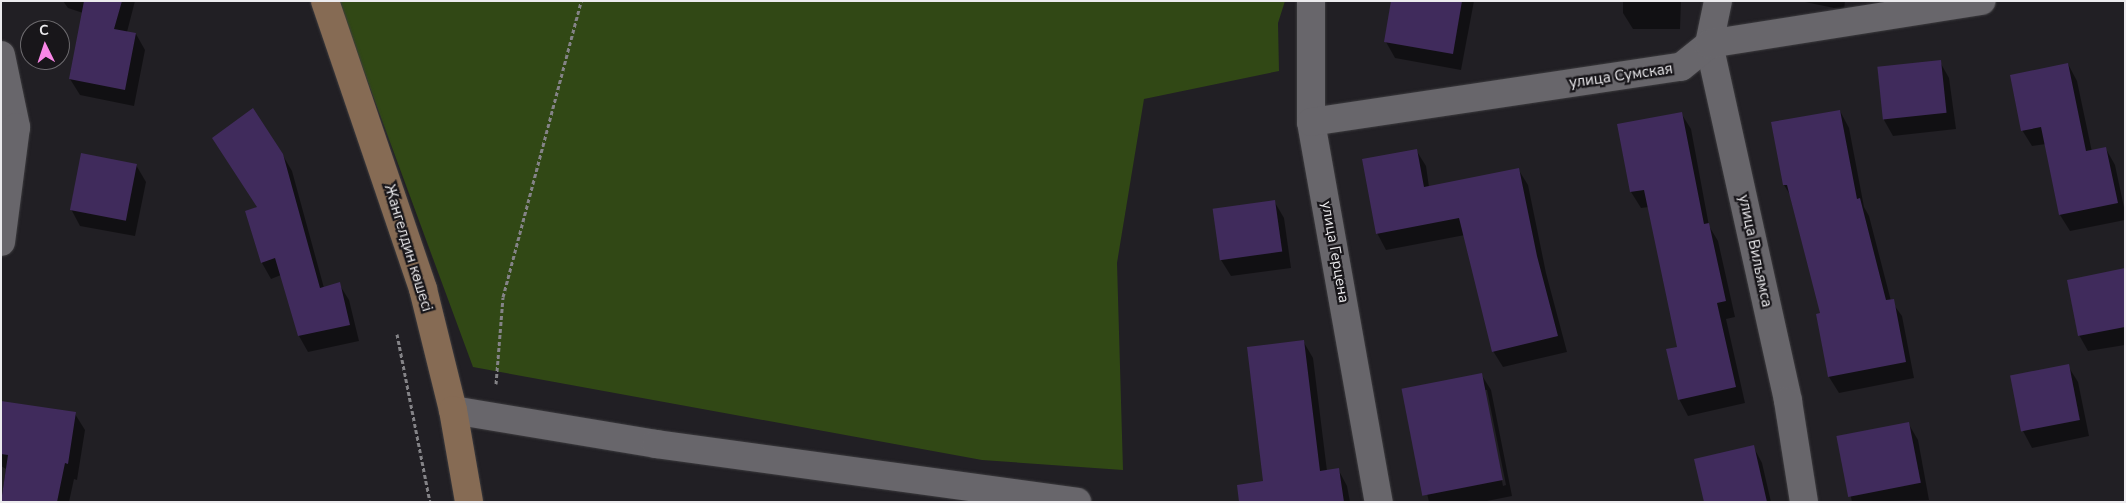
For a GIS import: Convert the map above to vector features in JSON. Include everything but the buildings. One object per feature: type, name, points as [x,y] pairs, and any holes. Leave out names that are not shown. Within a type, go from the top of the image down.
[{"type":"main road","name":"Жангелдин көшесі","points":[[326,1],[423,289],[453,410],[469,502]]},
{"type":"street","name":"улица Герцена","points":[[1311,1],[1311,122],[1379,502]]},
{"type":"street","name":"улица Вильямса","points":[[1718,1],[1709,44],[1788,401],[1804,502]]},
{"type":"street","points":[[1709,44],[1982,1]]},
{"type":"street","name":"улица Сумская","points":[[1311,122],[1681,67],[1709,44]]},
{"type":"street","points":[[1,55],[16,127],[1,242]]},
{"type":"street","points":[[453,410],[494,414],[656,444],[1077,502]]},
{"type":"path","points":[[494,414],[503,297],[581,1]]},
{"type":"path","points":[[396,332],[430,502]]},
{"type":"green space","points":[[338,1],[1285,1],[1278,23],[1279,71],[1144,99],[1117,263],[1123,470],[982,460],[473,367]]}]
